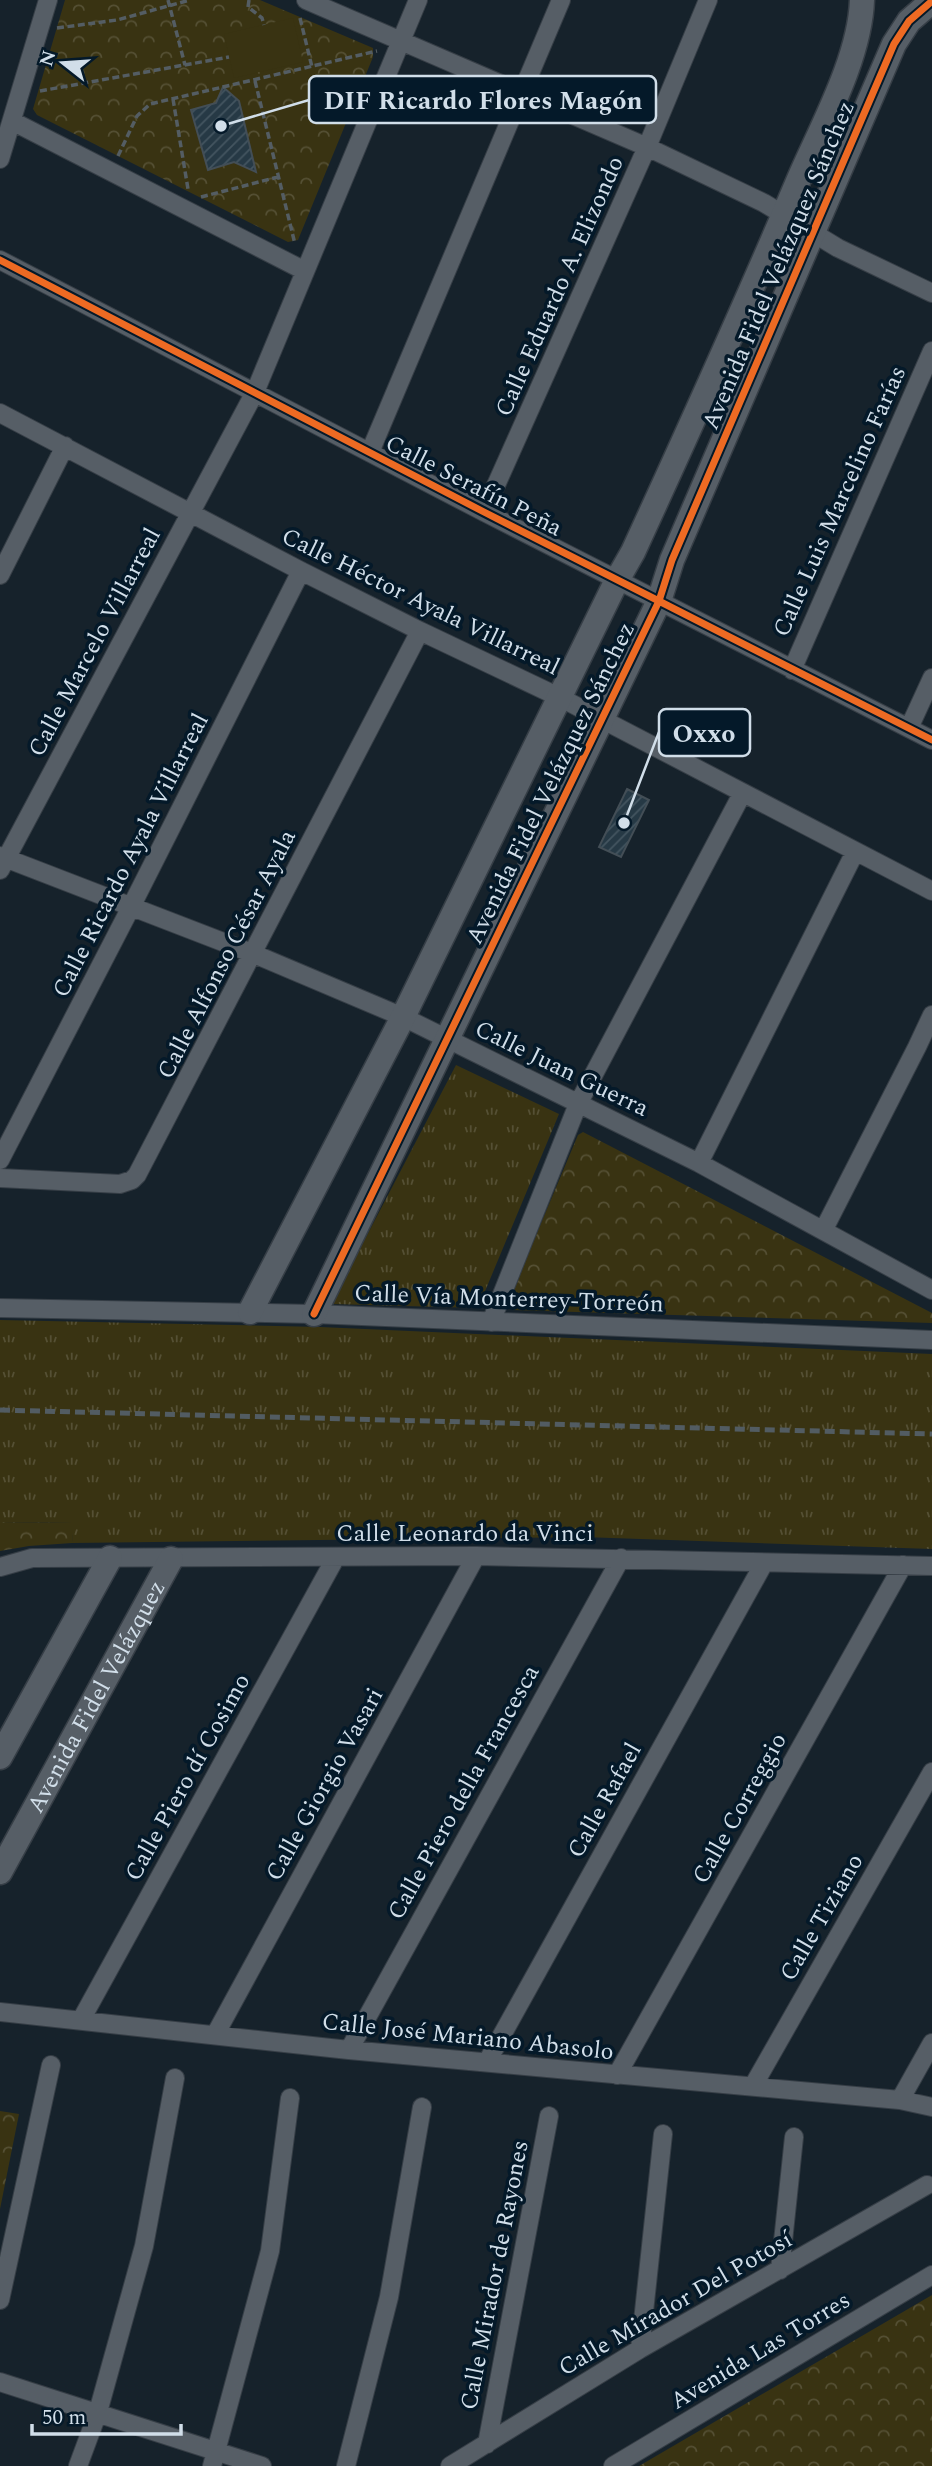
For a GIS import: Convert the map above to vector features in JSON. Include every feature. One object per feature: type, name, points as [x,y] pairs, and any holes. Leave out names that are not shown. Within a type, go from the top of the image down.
[{"type":"street","points":[[0,159],[48,0]]},
{"type":"street","name":"Calle Marcelo Villarreal","points":[[2,862],[255,392],[418,0]]},
{"type":"street","points":[[369,452],[561,0]]},
{"type":"street","name":"Calle Eduardo A. Elizondo","points":[[484,512],[647,148],[708,0]]},
{"type":"street","name":"Avenida Fidel Velázquez Sánchez","points":[[250,1312],[403,1017],[633,551],[739,321],[849,62],[859,29],[862,0]]},
{"type":"street","name":"Avenida Fidel Velázquez Sánchez","points":[[314,1314],[604,720],[659,601],[672,560],[894,44],[909,20],[932,1]]},
{"type":"street","points":[[303,7],[402,41],[647,148],[785,214],[838,248],[932,293]]},
{"type":"street","points":[[12,121],[305,271]]},
{"type":"street","name":"Calle Serafín Peña","points":[[0,260],[484,512],[932,740]]},
{"type":"street","name":"Calle Luis Marcelino Farías","points":[[792,670],[932,351]]},
{"type":"street","name":"Calle Héctor Ayala Villarreal","points":[[0,413],[301,571],[561,698],[932,891]]},
{"type":"street","points":[[0,575],[65,446]]},
{"type":"street","name":"Calle Ricardo Ayala Villarreal","points":[[0,1160],[301,571]]},
{"type":"street","name":"Calle Alfonso César Ayala","points":[[0,1178],[120,1184],[132,1180],[141,1170],[420,631]]},
{"type":"street","points":[[909,728],[932,678]]},
{"type":"street","points":[[491,1322],[578,1104],[742,794]]},
{"type":"street","points":[[699,1163],[855,852]]},
{"type":"street","name":"Calle Juan Guerra","points":[[2,862],[254,954],[403,1017],[699,1163],[932,1290]]},
{"type":"street","points":[[824,1229],[932,1015]]},
{"type":"street","name":"Calle Vía Monterrey-Torreón","points":[[0,1308],[314,1314],[932,1340]]},
{"type":"street","name":"Calle Leonardo da Vinci","points":[[0,1567],[32,1558],[477,1556],[932,1566]]},
{"type":"street","name":"Calle Giorgio Vasari","points":[[215,2035],[477,1556]]},
{"type":"street","name":"Calle Piero dí Cosimo","points":[[81,2020],[336,1557]]},
{"type":"street","points":[[0,1758],[110,1558]]},
{"type":"street","name":"Calle Piero della Francesca","points":[[349,2050],[621,1558]]},
{"type":"street","name":"Avenida Fidel Velázquez","points":[[0,1872],[171,1559]]},
{"type":"street","name":"Calle Rafael","points":[[487,2062],[764,1563]]},
{"type":"street","name":"Calle Correggio","points":[[617,2075],[903,1566]]},
{"type":"street","name":"Calle Tiziano","points":[[753,2087],[932,1772]]},
{"type":"street","name":"Calle José Mariano Abasolo","points":[[0,2012],[349,2050],[900,2100],[932,2107]]},
{"type":"street","points":[[900,2100],[932,2043]]},
{"type":"street","points":[[0,2300],[51,2065]]},
{"type":"street","points":[[78,2466],[98,2412],[144,2246],[175,2078]]},
{"type":"street","points":[[214,2458],[270,2251],[290,2098]]},
{"type":"street","points":[[346,2466],[389,2297],[422,2107]]},
{"type":"street","name":"Calle Mirador de Rayones","points":[[487,2444],[549,2116]]},
{"type":"street","points":[[640,2350],[663,2134]]},
{"type":"street","points":[[780,2270],[794,2137]]},
{"type":"street","name":"Calle Mirador Del Potosí","points":[[450,2466],[640,2350],[927,2185]]},
{"type":"street","name":"Avenida Las Torres","points":[[613,2466],[932,2275]]},
{"type":"street","points":[[0,2382],[98,2412],[214,2458],[262,2466]]},
{"type":"path","points":[[55,28],[117,20],[169,3],[190,0]]},
{"type":"path","points":[[249,0],[248,7],[262,18],[264,25]]},
{"type":"path","points":[[169,3],[185,65]]},
{"type":"path","points":[[303,7],[312,67]]},
{"type":"path","points":[[117,158],[142,109],[150,104],[377,51]]},
{"type":"path","points":[[35,92],[229,57]]},
{"type":"path","points":[[255,81],[295,244]]},
{"type":"path","points":[[173,99],[189,195]]},
{"type":"path","points":[[195,198],[278,177]]},
{"type":"green space","points":[[65,0],[260,0],[373,48],[373,57],[298,240],[288,242],[37,115],[33,109]]},
{"type":"green space","points":[[293,18],[303,62],[234,78],[224,34]]},
{"type":"green space","points":[[456,1065],[559,1114],[478,1308],[331,1304]]},
{"type":"green space","points":[[583,1132],[932,1313],[932,1323],[512,1310],[508,1302],[578,1135]]},
{"type":"green space","points":[[0,1320],[320,1327],[932,1354],[932,1549],[583,1537],[72,1543],[73,1523],[0,1522]]},
{"type":"green space","points":[[0,1522],[74,1523],[72,1543],[0,1551]]},
{"type":"green space","points":[[0,2111],[19,2114],[0,2209]]},
{"type":"green space","points":[[932,2295],[932,2466],[639,2466]]},
{"type":"building","points":[[223,87],[239,101],[256,172],[234,162],[208,170],[191,110],[216,103]]},
{"type":"building","points":[[627,789],[649,800],[621,857],[599,847]]},
{"type":"railway","points":[[0,1410],[932,1434]]},
{"type":"cycle path","points":[[314,1314],[659,601],[672,560],[894,44],[909,21],[932,1]]},
{"type":"cycle path","points":[[0,260],[484,512],[932,740]]},
{"type":"place","name":"DIF Ricardo Flores Magón","points":[[221,126]]},
{"type":"place","name":"Oxxo","points":[[624,823]]}]
